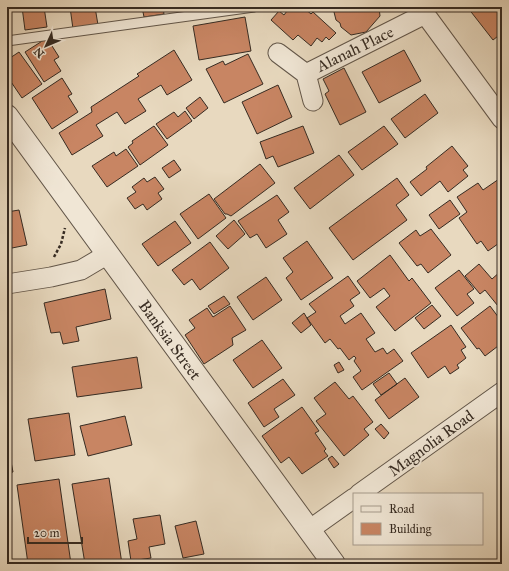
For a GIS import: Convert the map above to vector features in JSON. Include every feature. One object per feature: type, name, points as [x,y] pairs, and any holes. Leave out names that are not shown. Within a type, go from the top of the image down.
[{"type":"street","name":"Alanah Place","points":[[306,74],[423,10]]},
{"type":"street","points":[[423,10],[502,119]]},
{"type":"street","name":"Alanah Place","points":[[278,53],[306,74],[313,101]]},
{"type":"street","name":"Banksia Street","points":[[7,116],[334,564]]},
{"type":"street","points":[[7,284],[51,277],[81,270],[108,254]]},
{"type":"street","name":"Magnolia Road","points":[[360,493],[502,392]]},
{"type":"street","points":[[309,530],[353,499]]},
{"type":"lane","points":[[7,42],[254,7]]},
{"type":"path","points":[[52,259],[61,244],[65,228]]},
{"type":"building","points":[[22,7],[44,7],[47,27],[25,30]]},
{"type":"building","points":[[70,7],[95,7],[98,25],[73,29]]},
{"type":"building","points":[[142,7],[163,7],[164,14],[144,17]]},
{"type":"building","points":[[290,7],[295,11],[300,7],[303,10],[304,8],[311,14],[313,12],[336,33],[329,40],[326,37],[322,42],[317,38],[311,46],[298,35],[293,40],[271,20],[279,11],[284,15]]},
{"type":"building","points":[[338,7],[379,7],[380,16],[366,32],[351,35],[341,27],[340,23],[336,20],[334,12]]},
{"type":"building","points":[[502,7],[502,33],[493,40],[468,8]]},
{"type":"building","points":[[245,17],[251,51],[199,60],[193,26]]},
{"type":"building","points":[[47,38],[59,57],[54,60],[61,71],[44,82],[25,52]]},
{"type":"building","points":[[174,50],[192,80],[167,95],[161,85],[138,99],[146,111],[125,124],[117,112],[96,125],[103,136],[72,155],[59,133],[92,112],[91,107],[139,76],[137,74]]},
{"type":"building","points":[[404,50],[421,81],[379,103],[362,72]]},
{"type":"building","points":[[19,52],[42,84],[22,98],[7,76],[7,60]]},
{"type":"building","points":[[248,54],[263,84],[224,103],[206,69],[223,61],[225,65]]},
{"type":"building","points":[[344,68],[366,112],[340,125],[325,94],[329,91],[323,79]]},
{"type":"building","points":[[62,78],[72,94],[68,96],[78,112],[52,129],[32,98]]},
{"type":"building","points":[[278,85],[292,117],[257,134],[242,102]]},
{"type":"building","points":[[425,94],[438,113],[405,138],[391,119]]},
{"type":"building","points":[[200,97],[208,108],[194,119],[186,108]]},
{"type":"building","points":[[185,111],[192,121],[167,139],[156,124],[174,112],[178,117]]},
{"type":"building","points":[[154,126],[168,145],[140,165],[128,147],[133,143],[132,141]]},
{"type":"building","points":[[303,126],[314,153],[278,167],[273,156],[266,159],[260,142]]},
{"type":"building","points":[[384,126],[398,144],[362,170],[348,152]]},
{"type":"building","points":[[452,146],[468,166],[463,170],[468,176],[448,192],[440,181],[421,196],[410,182]]},
{"type":"building","points":[[126,149],[138,166],[107,187],[92,166],[114,152],[116,156]]},
{"type":"building","points":[[339,155],[354,175],[310,209],[294,188]]},
{"type":"building","points":[[174,160],[181,170],[169,178],[162,168]]},
{"type":"building","points":[[260,164],[275,183],[231,216],[225,214],[214,199]]},
{"type":"building","points":[[155,177],[164,189],[158,193],[162,199],[147,210],[143,204],[135,209],[127,198],[136,192],[132,187],[144,178],[147,182]]},
{"type":"building","points":[[397,178],[409,195],[396,205],[407,220],[353,260],[329,228]]},
{"type":"building","points":[[499,179],[502,183],[502,241],[488,251],[481,241],[477,244],[459,218],[467,212],[457,197],[478,183],[483,190]]},
{"type":"building","points":[[209,194],[226,218],[198,239],[180,214]]},
{"type":"building","points":[[277,195],[289,212],[278,220],[287,234],[266,248],[257,234],[250,238],[238,221]]},
{"type":"building","points":[[450,200],[460,214],[439,229],[429,215]]},
{"type":"building","points":[[19,210],[27,245],[7,249],[7,212]]},
{"type":"building","points":[[234,220],[245,234],[228,249],[216,236]]},
{"type":"building","points":[[175,221],[191,243],[158,266],[142,244]]},
{"type":"building","points":[[431,229],[451,255],[428,273],[421,264],[417,266],[399,243],[416,230],[420,236]]},
{"type":"building","points":[[307,241],[333,278],[301,300],[286,278],[293,272],[283,258]]},
{"type":"building","points":[[210,242],[229,268],[200,290],[192,279],[184,285],[172,270]]},
{"type":"building","points":[[390,255],[409,281],[412,278],[431,303],[395,331],[376,307],[390,296],[384,288],[370,298],[357,281]]},
{"type":"building","points":[[479,264],[492,279],[501,271],[502,272],[502,311],[485,290],[480,294],[465,276]]},
{"type":"building","points":[[459,270],[474,289],[467,294],[474,303],[457,316],[435,288]]},
{"type":"building","points":[[348,276],[360,293],[350,300],[354,306],[340,316],[345,324],[361,313],[375,333],[366,339],[375,352],[383,348],[387,354],[394,349],[403,361],[362,390],[353,377],[361,371],[354,361],[356,358],[354,356],[349,360],[340,348],[338,349],[330,339],[325,343],[307,318],[316,312],[309,304]]},
{"type":"building","points":[[266,277],[282,300],[253,320],[237,297]]},
{"type":"building","points":[[105,289],[111,319],[76,327],[79,341],[63,344],[60,332],[51,333],[44,303]]},
{"type":"building","points":[[224,296],[230,304],[214,314],[208,306]]},
{"type":"building","points":[[432,305],[441,316],[424,329],[415,318]]},
{"type":"building","points":[[230,306],[246,330],[232,338],[233,345],[204,364],[185,335],[195,328],[189,320],[207,308],[213,317]]},
{"type":"building","points":[[490,306],[502,322],[502,343],[485,356],[479,348],[477,349],[461,328]]},
{"type":"building","points":[[304,313],[311,325],[301,333],[292,323]]},
{"type":"building","points":[[451,325],[466,347],[461,350],[466,358],[457,365],[459,368],[450,374],[445,366],[428,378],[411,353]]},
{"type":"building","points":[[262,340],[282,368],[253,388],[233,360]]},
{"type":"building","points":[[137,357],[142,388],[77,397],[72,367]]},
{"type":"building","points":[[339,362],[344,370],[338,373],[334,365]]},
{"type":"building","points":[[389,373],[397,384],[381,395],[373,384]]},
{"type":"building","points":[[405,378],[419,397],[389,419],[375,400]]},
{"type":"building","points":[[283,379],[295,395],[274,409],[279,417],[264,427],[248,403]]},
{"type":"building","points":[[335,382],[349,399],[353,396],[373,422],[364,429],[369,435],[344,456],[316,421],[326,414],[314,398]]},
{"type":"building","points":[[302,407],[319,431],[315,433],[326,449],[324,451],[328,456],[302,474],[289,457],[281,463],[262,436]]},
{"type":"building","points":[[69,413],[75,455],[35,461],[28,419]]},
{"type":"building","points":[[125,416],[132,445],[88,456],[80,426]]},
{"type":"building","points":[[381,424],[389,433],[384,439],[375,429]]},
{"type":"building","points":[[7,441],[13,472],[7,473]]},
{"type":"building","points":[[332,456],[339,464],[334,468],[328,459]]},
{"type":"building","points":[[109,478],[122,564],[85,564],[72,484]]},
{"type":"building","points":[[59,479],[71,564],[28,564],[17,485]]},
{"type":"building","points":[[160,515],[165,544],[149,547],[151,558],[131,561],[128,541],[137,539],[133,519]]},
{"type":"building","points":[[196,521],[204,554],[183,558],[175,526]]},
{"type":"building","points":[[7,544],[10,564],[7,564]]},
{"type":"building","points":[[163,561],[164,564],[139,564]]}]
